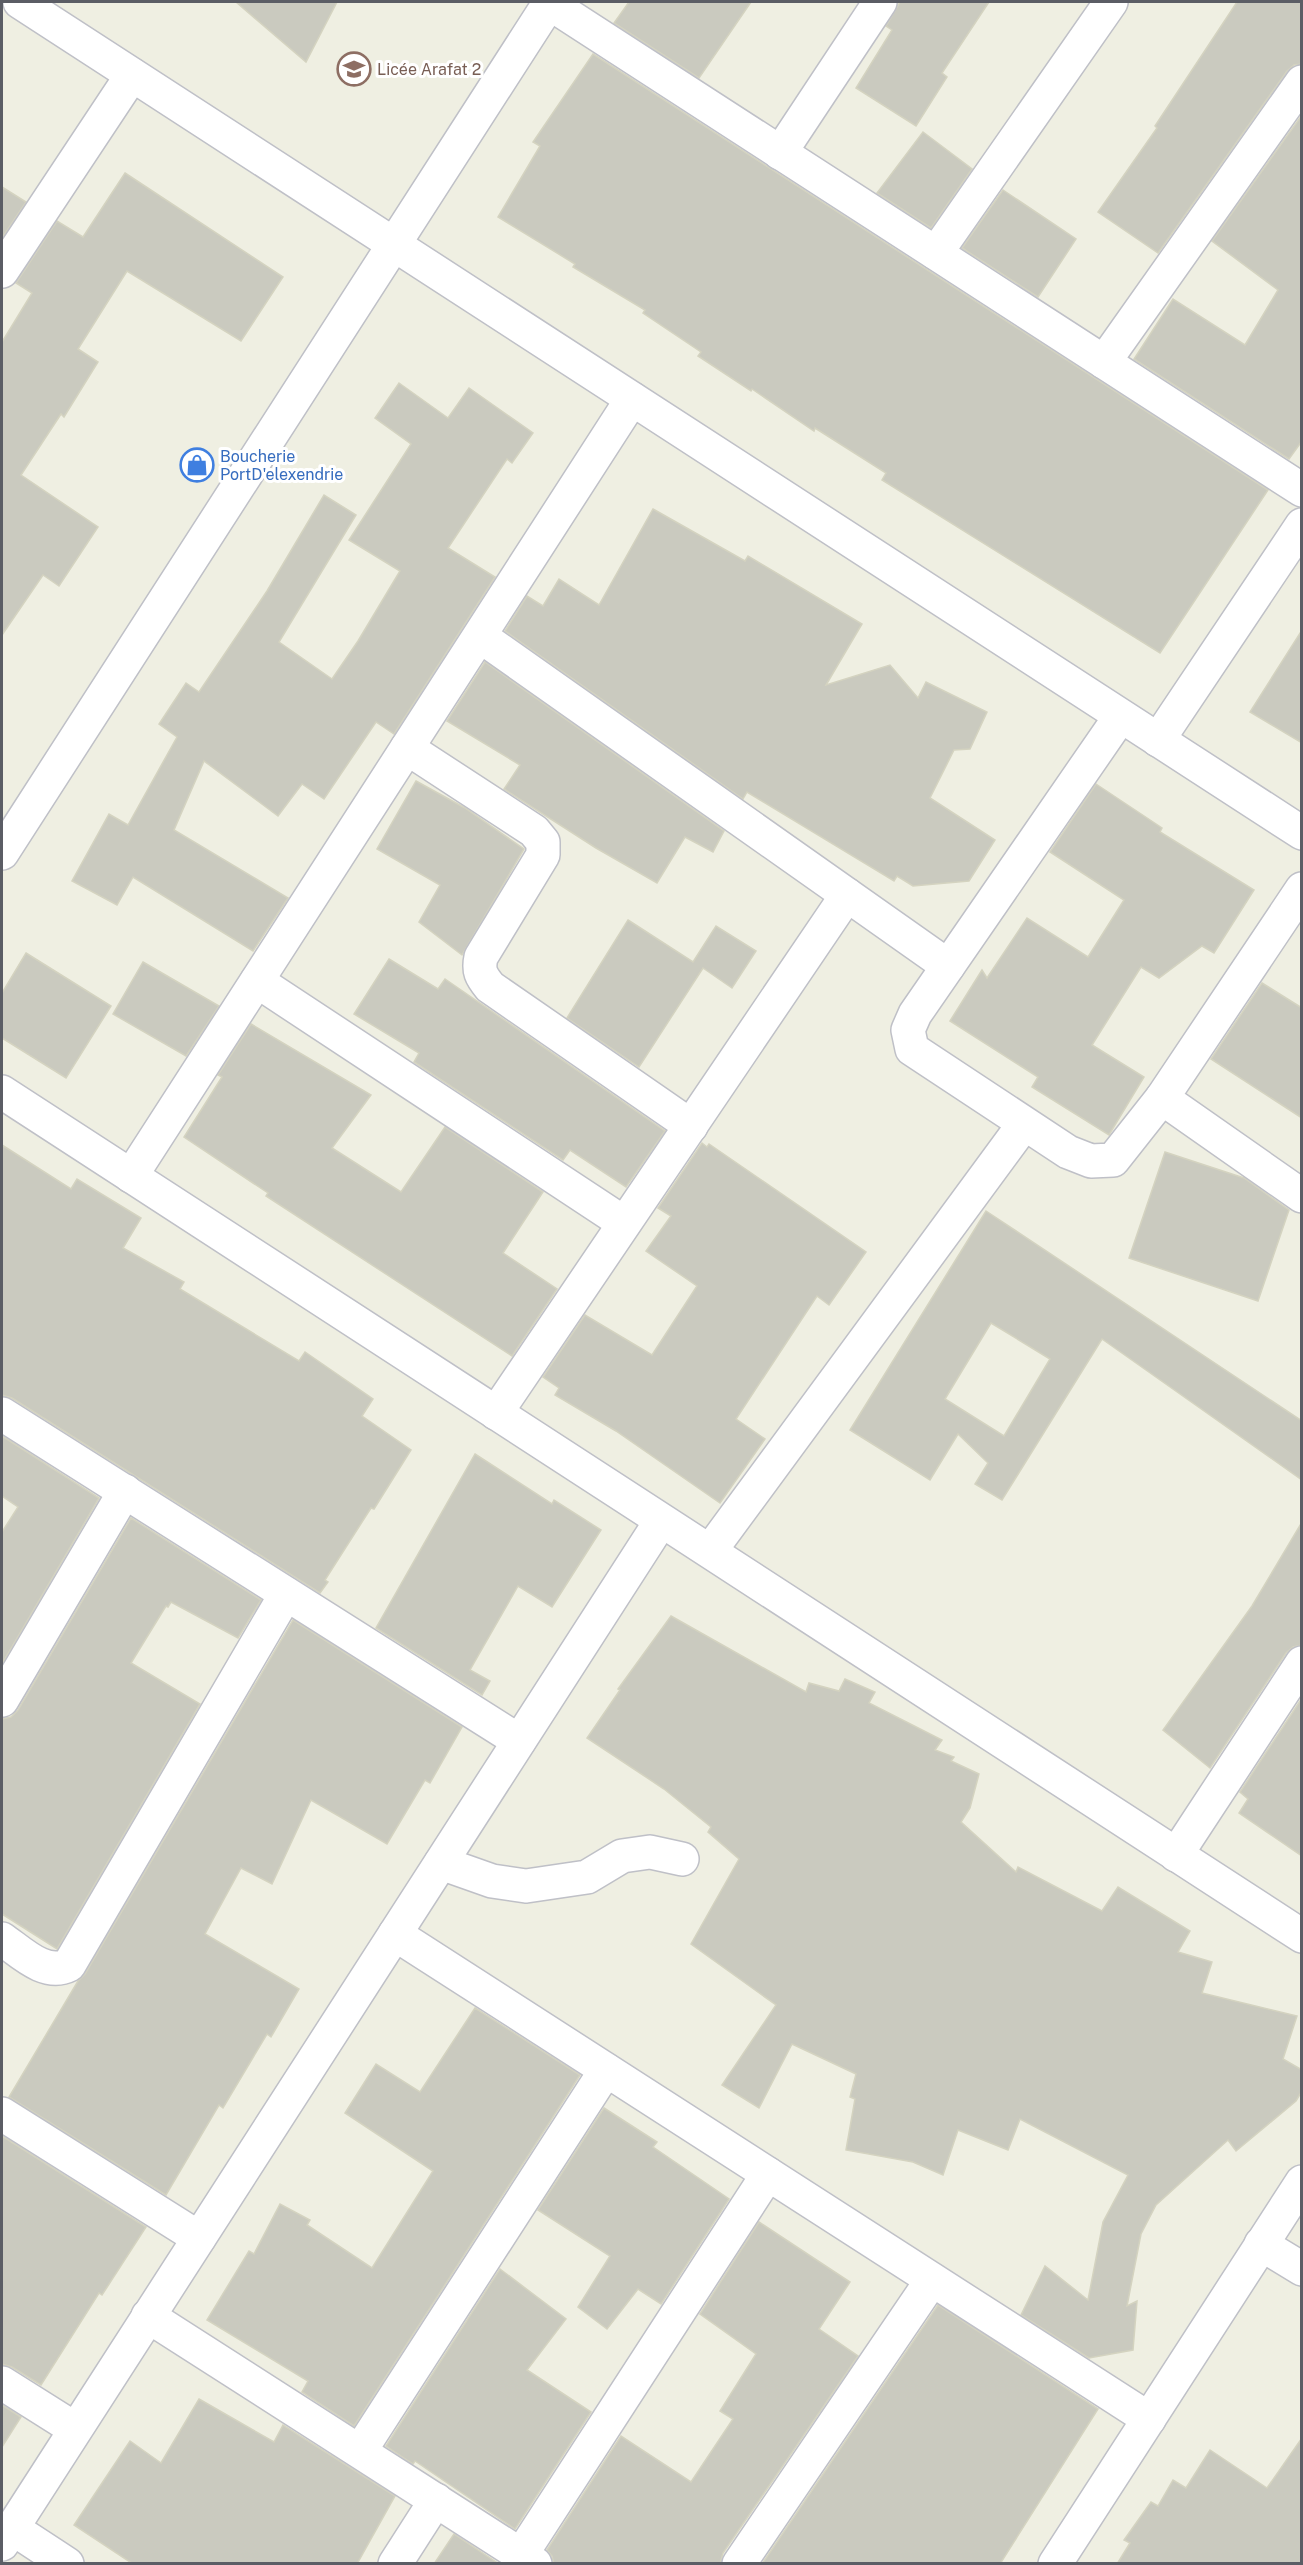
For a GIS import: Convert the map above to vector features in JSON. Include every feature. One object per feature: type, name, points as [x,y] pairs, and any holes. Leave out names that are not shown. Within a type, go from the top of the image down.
[{"type":"street","points":[[20,2],[1302,833]]},
{"type":"street","points":[[2,853],[549,2],[1302,490]]},
{"type":"street","points":[[780,153],[880,2]]},
{"type":"street","points":[[936,253],[1111,2]]},
{"type":"street","points":[[2,271],[132,75]]},
{"type":"street","points":[[1104,362],[1302,82]]},
{"type":"street","points":[[131,1176],[632,399]]},
{"type":"street","points":[[1158,740],[1302,525]]},
{"type":"street","points":[[480,636],[948,966]]},
{"type":"street","points":[[1120,717],[915,1014],[908,1030],[912,1049],[1068,1152],[1091,1161],[1113,1160],[1162,1098],[1302,889]]},
{"type":"street","points":[[407,748],[534,831],[543,842],[543,855],[481,957],[478,970],[483,978],[490,987],[691,1126]]},
{"type":"street","points":[[496,1413],[847,895]]},
{"type":"street","points":[[257,981],[624,1223]]},
{"type":"street","points":[[2,1092],[1302,1936]]},
{"type":"street","points":[[1162,1098],[1302,1196]]},
{"type":"street","points":[[710,1551],[1024,1124]]},
{"type":"street","points":[[2,1414],[519,1741]]},
{"type":"street","points":[[2,1700],[125,1491]]},
{"type":"street","points":[[68,2564],[7,2536],[661,1521]]},
{"type":"street","points":[[2,1939],[49,1969],[60,1970],[69,1965],[286,1594]]},
{"type":"street","points":[[1176,1855],[1302,1663]]},
{"type":"street","points":[[441,1863],[492,1881],[525,1886],[587,1877],[622,1856],[650,1852],[682,1858]]},
{"type":"street","points":[[395,1934],[1149,2419]]},
{"type":"street","points":[[360,2451],[606,2070]]},
{"type":"street","points":[[2,2114],[199,2238]]},
{"type":"street","points":[[148,2316],[528,2559],[768,2174]]},
{"type":"street","points":[[1055,2564],[1302,2182]]},
{"type":"street","points":[[1262,2244],[1302,2269]]},
{"type":"street","points":[[739,2564],[932,2280]]},
{"type":"street","points":[[2,2383],[75,2429]]},
{"type":"street","points":[[395,2564],[436,2500]]},
{"type":"building","points":[[236,2],[337,2],[306,62]]},
{"type":"building","points":[[629,2],[751,2],[699,78],[614,23]]},
{"type":"building","points":[[900,2],[989,2],[942,73],[947,77],[916,126],[856,88],[892,30],[886,26]]},
{"type":"building","points":[[1237,2],[1302,2],[1302,64],[1294,65],[1287,71],[1158,253],[1098,212],[1157,128],[1155,126]]},
{"type":"building","points":[[593,54],[1268,490],[1160,653],[882,480],[886,473],[815,428],[814,431],[752,389],[751,391],[698,356],[701,352],[643,313],[645,310],[573,267],[575,264],[498,217],[540,146],[533,142]]},
{"type":"building","points":[[1302,115],[1302,441],[1289,459],[1134,359],[1173,299],[1245,345],[1278,290],[1212,241]]},
{"type":"building","points":[[923,132],[972,169],[931,228],[877,193]]},
{"type":"building","points":[[125,173],[283,277],[241,341],[127,271],[78,349],[98,362],[64,417],[61,414],[21,475],[98,527],[59,586],[43,575],[2,635],[2,342],[32,293],[16,283],[57,221],[83,237]]},
{"type":"building","points":[[2,187],[26,202],[2,238]]},
{"type":"building","points":[[1003,190],[1076,239],[1038,297],[962,248]]},
{"type":"building","points":[[399,383],[448,418],[469,388],[533,433],[512,463],[507,459],[448,548],[495,577],[394,734],[376,722],[324,799],[302,784],[278,816],[204,761],[174,830],[288,898],[253,951],[133,877],[117,905],[72,881],[109,814],[128,825],[177,737],[159,724],[186,683],[199,692],[267,591],[324,495],[356,515],[279,642],[332,679],[358,641],[400,571],[349,540],[411,444],[375,418]]},
{"type":"building","points":[[653,509],[745,561],[748,556],[862,624],[826,685],[890,665],[918,698],[926,682],[987,712],[970,749],[954,750],[930,798],[995,840],[969,881],[913,886],[897,876],[894,881],[747,792],[743,799],[505,631],[527,596],[543,606],[559,579],[599,605]]},
{"type":"building","points":[[1302,630],[1302,743],[1250,712]]},
{"type":"building","points":[[485,662],[724,831],[713,852],[685,837],[657,883],[596,848],[504,789],[520,765],[447,721]]},
{"type":"building","points":[[416,781],[465,808],[524,849],[462,955],[419,922],[440,885],[377,849]]},
{"type":"building","points":[[1096,784],[1162,828],[1160,832],[1254,890],[1214,953],[1202,946],[1159,978],[1141,967],[1092,1045],[1144,1077],[1109,1135],[1032,1087],[1038,1077],[950,1021],[982,970],[987,978],[1027,918],[1088,957],[1124,900],[1050,852]]},
{"type":"building","points":[[628,920],[693,962],[716,926],[756,951],[732,988],[703,968],[639,1067],[567,1018]]},
{"type":"building","points":[[26,953],[111,1006],[66,1078],[2,1038],[2,993]]},
{"type":"building","points":[[389,959],[438,989],[445,979],[665,1131],[626,1187],[570,1150],[563,1160],[414,1062],[419,1053],[354,1014]]},
{"type":"building","points":[[143,962],[219,1006],[186,1056],[113,1014]]},
{"type":"building","points":[[1262,983],[1302,1008],[1302,1118],[1211,1059]]},
{"type":"building","points":[[251,1024],[371,1095],[332,1148],[401,1192],[445,1127],[543,1192],[503,1253],[557,1289],[512,1356],[266,1196],[268,1193],[184,1137],[222,1077],[218,1075]]},
{"type":"building","points":[[702,1143],[707,1147],[709,1144],[866,1252],[829,1305],[817,1296],[736,1419],[765,1439],[720,1503],[616,1431],[555,1395],[559,1388],[543,1377],[585,1315],[652,1355],[697,1286],[646,1251],[671,1216],[658,1208]]},
{"type":"building","points":[[2,1145],[71,1189],[77,1179],[141,1218],[123,1248],[184,1282],[180,1289],[299,1361],[305,1352],[373,1399],[362,1416],[411,1450],[325,1580],[328,1582],[320,1593],[12,1398],[2,1395]]},
{"type":"building","points":[[1165,1152],[1244,1178],[1289,1210],[1258,1301],[1129,1258]]},
{"type":"building","points":[[986,1211],[1302,1421],[1302,1480],[1102,1339],[1002,1500],[975,1484],[988,1463],[958,1434],[930,1480],[850,1430]],"holes":[[[991,1323],[1050,1359],[1004,1436],[945,1399]]]},
{"type":"building","points":[[2,1436],[99,1498],[2,1664],[2,1532],[18,1507],[2,1496]]},
{"type":"building","points":[[475,1454],[552,1504],[554,1500],[601,1530],[552,1607],[518,1586],[470,1670],[490,1681],[482,1695],[376,1628]]},
{"type":"building","points":[[131,1518],[261,1600],[238,1638],[171,1602],[168,1607],[166,1606],[131,1663],[200,1704],[57,1949],[2,1914],[2,1719],[11,1717],[18,1710]]},
{"type":"building","points":[[1302,1522],[1302,1645],[1293,1647],[1286,1653],[1210,1768],[1163,1730],[1252,1606]]},
{"type":"building","points":[[671,1616],[806,1692],[809,1683],[839,1691],[845,1679],[875,1692],[869,1703],[942,1740],[935,1750],[954,1757],[951,1761],[979,1774],[970,1808],[961,1822],[1016,1872],[1018,1867],[1102,1911],[1118,1887],[1190,1931],[1178,1952],[1212,1962],[1202,1993],[1297,2016],[1283,2059],[1302,2070],[1302,2091],[1296,2101],[1236,2151],[1228,2140],[1156,2205],[1141,2234],[1127,2306],[1137,2301],[1133,2350],[1089,2358],[1021,2315],[1045,2266],[1088,2300],[1103,2222],[1128,2175],[1020,2119],[1008,2150],[958,2130],[943,2175],[913,2162],[846,2150],[855,2099],[850,2097],[856,2074],[792,2044],[759,2108],[722,2085],[776,2005],[691,1944],[739,1859],[708,1832],[711,1827],[664,1789],[587,1738],[620,1690],[618,1689]]},
{"type":"building","points":[[293,1620],[462,1727],[430,1783],[425,1780],[387,1844],[311,1800],[272,1884],[241,1868],[205,1934],[299,1989],[271,2037],[267,2034],[223,2108],[219,2105],[166,2195],[9,2097],[78,1981],[85,1974]]},
{"type":"building","points":[[1302,1698],[1302,1856],[1239,1813],[1248,1799],[1240,1792]]},
{"type":"building","points":[[475,2008],[580,2075],[354,2426],[302,2392],[308,2381],[207,2320],[249,2251],[254,2254],[280,2204],[310,2220],[307,2225],[372,2268],[433,2171],[345,2113],[376,2064],[420,2092]]},
{"type":"building","points":[[604,2108],[657,2142],[653,2147],[729,2199],[661,2304],[638,2289],[607,2329],[578,2307],[610,2256],[538,2210]]},
{"type":"building","points":[[2,2136],[146,2227],[102,2295],[99,2293],[41,2385],[12,2367],[2,2364]]},
{"type":"building","points":[[759,2222],[850,2282],[819,2329],[858,2356],[723,2553],[720,2564],[554,2564],[547,2550],[621,2436],[691,2482],[733,2419],[720,2411],[756,2354],[700,2314]]},
{"type":"building","points":[[500,2269],[566,2319],[527,2370],[591,2412],[515,2529],[415,2461],[413,2464],[386,2446]]},
{"type":"building","points":[[938,2305],[1098,2409],[1000,2564],[762,2564]]},
{"type":"building","points":[[199,2399],[274,2442],[283,2425],[395,2496],[357,2564],[133,2564],[74,2525],[130,2441],[161,2463]]},
{"type":"building","points":[[2,2405],[21,2417],[2,2447]]},
{"type":"building","points":[[1302,2438],[1302,2564],[1117,2564],[1130,2543],[1124,2540],[1151,2502],[1158,2506],[1173,2480],[1186,2488],[1210,2450],[1267,2488]]},
{"type":"building","points":[[454,2534],[499,2564],[434,2564]]},
{"type":"place","name":"Licée Arafat 2","points":[[354,69]]},
{"type":"place","name":"Boucherie PortD'elexendrie","points":[[197,465]]}]
